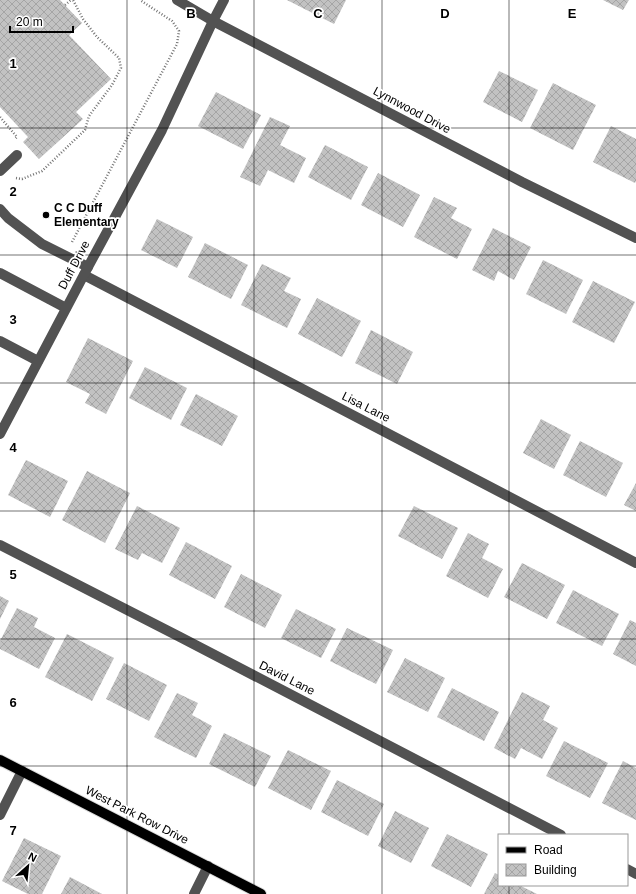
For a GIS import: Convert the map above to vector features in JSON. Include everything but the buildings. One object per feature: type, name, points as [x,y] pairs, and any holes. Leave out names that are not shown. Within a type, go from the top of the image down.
[{"type":"main road","name":"West Park Row Drive","points":[[0,760],[261,894]]},
{"type":"street","name":"Lynnwood Drive","points":[[177,0],[213,21],[522,182],[636,238]]},
{"type":"street","name":"Duff Drive","points":[[0,434],[162,130],[224,0]]},
{"type":"street","points":[[0,171],[17,155]]},
{"type":"street","name":"Lisa Lane","points":[[0,209],[8,218],[42,244],[65,255],[86,271],[636,563]]},
{"type":"street","points":[[0,273],[66,308]]},
{"type":"street","points":[[0,341],[38,361]]},
{"type":"street","name":"David Lane","points":[[0,545],[560,834]]},
{"type":"street","points":[[0,815],[22,771]]},
{"type":"street","points":[[194,894],[208,866]]},
{"type":"path","points":[[11,178],[22,179],[42,171],[85,130],[89,116],[112,85],[122,68],[119,58],[97,37],[83,19],[72,0],[65,5]]},
{"type":"path","points":[[65,255],[177,44],[179,31],[172,20],[140,0]]},
{"type":"path","points":[[0,117],[17,137],[12,142]]},
{"type":"place","name":"C C Duff Elementary","points":[[46,215]]}]
